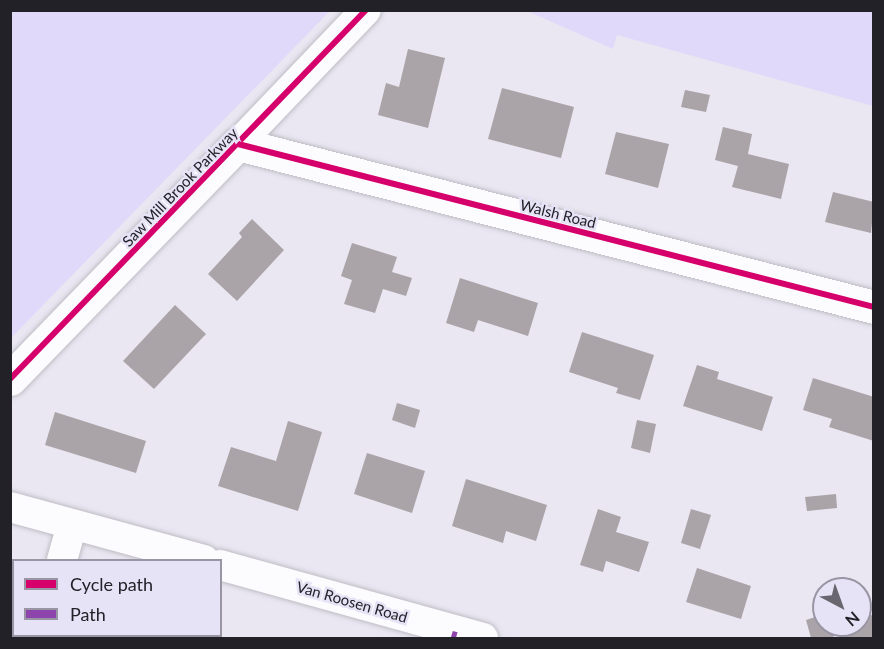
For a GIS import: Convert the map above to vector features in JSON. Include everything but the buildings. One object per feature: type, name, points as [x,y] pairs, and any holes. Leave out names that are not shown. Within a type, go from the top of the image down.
[{"type":"street","name":"Saw Mill Brook Parkway","points":[[10,379],[366,10]]},
{"type":"street","name":"Walsh Road","points":[[238,144],[873,307]]},
{"type":"street","points":[[10,507],[197,559]]},
{"type":"street","points":[[63,559],[72,524]]},
{"type":"street","name":"Van Roosen Road","points":[[222,566],[464,636]]},
{"type":"shaded area","points":[[10,11],[330,11],[11,338]]},
{"type":"shaded area","points":[[527,11],[873,11],[873,106],[617,35],[613,49]]},
{"type":"marked path","points":[[453,638],[455,631]]},
{"type":"cycle path","points":[[10,379],[366,10]]},
{"type":"cycle path","points":[[238,144],[874,307]]}]
